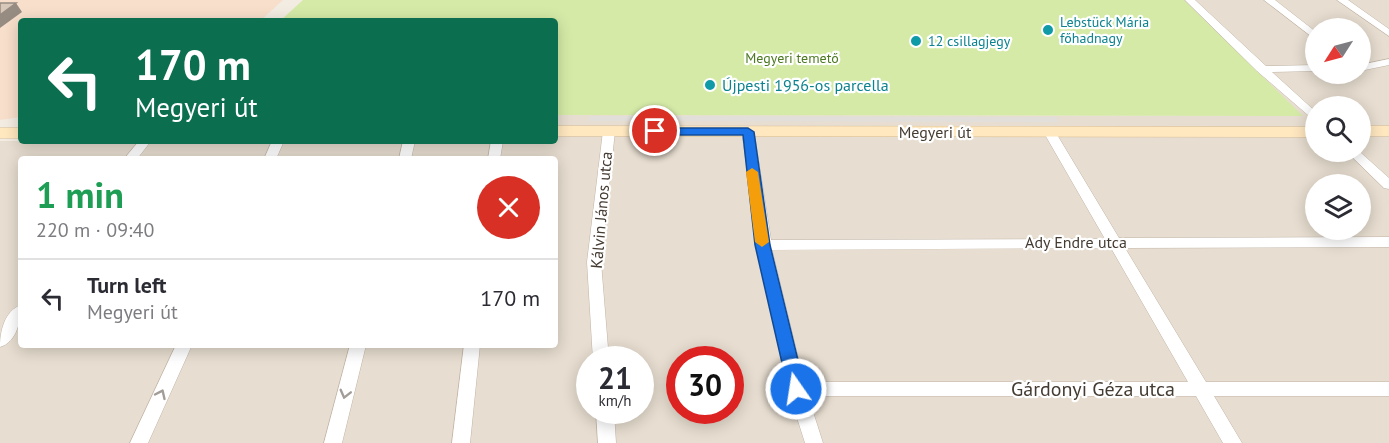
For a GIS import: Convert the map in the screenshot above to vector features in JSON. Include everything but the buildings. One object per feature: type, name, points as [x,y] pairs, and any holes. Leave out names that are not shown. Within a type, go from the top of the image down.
[{"type":"main road","name":"Megyeri út","points":[[558,131],[1305,132]]},
{"type":"main road","points":[[1371,131],[1389,131]]},
{"type":"main road","points":[[0,133],[18,133]]},
{"type":"street","points":[[1190,0],[1305,109]]},
{"type":"street","points":[[1269,0],[1305,28]]},
{"type":"street","points":[[1342,0],[1389,33]]},
{"type":"street","points":[[1371,66],[1389,62]]},
{"type":"street","points":[[1261,69],[1305,68]]},
{"type":"street","name":"Kálvin János utca","points":[[600,346],[594,262],[609,131]]},
{"type":"street","points":[[748,132],[762,245],[796,389],[814,443]]},
{"type":"street","points":[[1050,133],[1233,443]]},
{"type":"street","points":[[132,156],[142,144]]},
{"type":"street","points":[[1364,162],[1389,185]]},
{"type":"street","name":"Ady Endre utca","points":[[762,245],[1389,242]]},
{"type":"street","points":[[3,333],[18,315]]},
{"type":"street","points":[[139,443],[183,348]]},
{"type":"street","points":[[333,443],[357,348]]},
{"type":"street","points":[[461,443],[472,348]]},
{"type":"street","name":"Gárdonyi Géza utca","points":[[796,389],[1389,389]]},
{"type":"street","points":[[606,424],[607,443]]},
{"type":"shaded area","points":[[0,0],[283,0],[263,18],[18,18],[18,117],[0,120]]},
{"type":"shaded area","points":[[1184,0],[1389,0],[1389,443],[0,443],[0,141],[18,141],[18,144],[558,144],[558,115],[1302,116]]},
{"type":"shaded area","points":[[590,116],[1056,117],[1059,122],[589,121]]},
{"type":"green space","name":"Megyeri temető","points":[[303,0],[1184,0],[1303,116],[558,115],[558,18],[283,18]]},
{"type":"slow traffic","points":[[752,172],[762,242]]},
{"type":"place","name":"Lebstück Mária főhadnagy","points":[[1048,30]]},
{"type":"place","name":"12 csillagjegy","points":[[916,41]]},
{"type":"place","name":"Újpesti 1956-os parcella","points":[[710,85]]},
{"type":"route","points":[[655,131],[748,132],[762,245],[796,389]]}]
